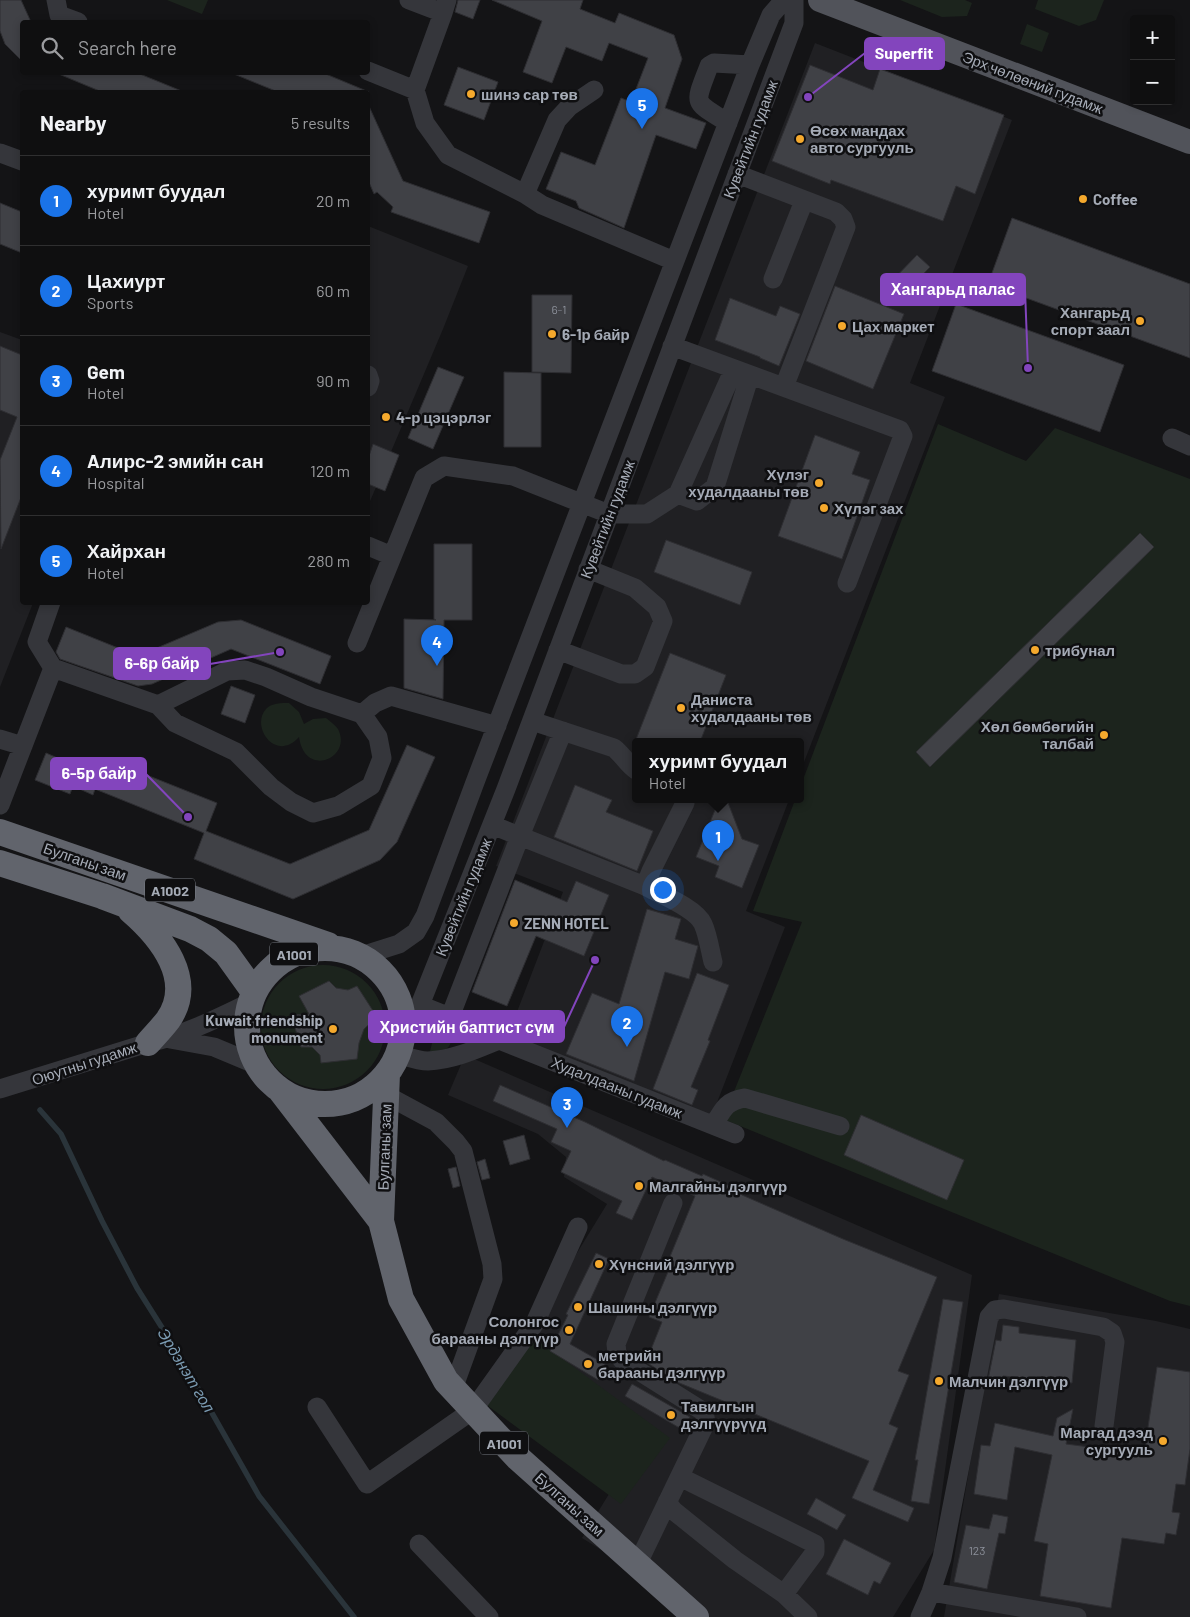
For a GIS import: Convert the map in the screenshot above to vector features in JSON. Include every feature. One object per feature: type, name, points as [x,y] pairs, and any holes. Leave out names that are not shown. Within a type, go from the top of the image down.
[{"type":"highway","name":"Булганы зам","points":[[0,832],[351,953]]},
{"type":"highway","name":"Булганы зам","points":[[0,863],[123,904],[190,929],[209,939],[226,953],[240,971],[252,998]]},
{"type":"highway","points":[[123,904],[156,935],[168,952],[179,980],[177,1000],[158,1040]]},
{"type":"highway","name":"A1001","points":[[320,948],[351,953],[380,970],[393,988],[401,1009],[393,1064],[373,1088],[356,1098],[337,1103],[318,1104],[298,1100],[281,1091],[257,1065],[249,1045],[246,1024],[252,998],[265,975],[281,961],[299,952],[320,948]]},
{"type":"highway","name":"Булганы зам","points":[[393,1064],[381,1221],[402,1299],[446,1381],[518,1458],[696,1617]]},
{"type":"highway","name":"Булганы зам","points":[[281,1091],[381,1221]]},
{"type":"main road","name":"Эрх чөлөөний гудамж","points":[[820,0],[864,9],[1190,142]]},
{"type":"street","points":[[56,0],[59,15],[73,20]]},
{"type":"street","points":[[409,0],[445,6],[415,90],[425,123],[448,155],[525,194],[542,205],[674,262]]},
{"type":"street","name":"Кувейтийн гудамж","points":[[351,953],[399,944],[416,932],[425,916],[750,65],[771,15],[784,0]]},
{"type":"street","name":"Кувейтийн гудамж","points":[[393,1064],[420,1005],[532,721],[794,22],[794,0]]},
{"type":"street","points":[[728,124],[700,104],[697,97],[709,66],[714,63],[750,65]]},
{"type":"street","points":[[370,72],[415,90]]},
{"type":"street","points":[[525,194],[557,120],[569,107],[594,90]]},
{"type":"street","points":[[0,153],[20,161]]},
{"type":"street","points":[[737,174],[836,212],[843,219],[846,227],[784,387]]},
{"type":"street","points":[[773,279],[804,201]]},
{"type":"street","points":[[672,346],[900,430],[903,436],[847,583]]},
{"type":"street","points":[[357,642],[424,478],[444,466],[513,476],[609,514],[647,514],[678,494],[742,372]]},
{"type":"street","points":[[678,494],[697,501],[715,487],[742,372]]},
{"type":"street","points":[[1172,438],[1190,446]]},
{"type":"street","points":[[370,547],[392,556]]},
{"type":"street","points":[[558,650],[621,674],[635,674],[645,667],[663,621],[657,607],[635,588],[588,569]]},
{"type":"street","points":[[50,605],[37,642],[53,668],[158,705],[175,723],[236,752],[271,787],[290,802],[313,813],[338,806],[371,786],[382,758],[378,737],[362,714],[245,670],[227,671],[158,705]]},
{"type":"street","points":[[0,805],[53,668]]},
{"type":"street","points":[[362,714],[375,703],[391,696],[497,726]]},
{"type":"street","points":[[532,721],[614,748],[623,755],[632,767]]},
{"type":"street","points":[[450,1017],[520,836],[564,731]]},
{"type":"street","points":[[0,739],[23,746]]},
{"type":"street","points":[[645,886],[685,803]]},
{"type":"street","points":[[492,825],[645,886],[692,911],[704,924],[713,962]]},
{"type":"street","name":"Оюутны гудамж","points":[[0,1089],[158,1040],[209,1022],[252,998]]},
{"type":"street","name":"Худалдааны гудамж","points":[[420,1005],[499,1040],[735,1134]]},
{"type":"street","points":[[158,1040],[192,1041],[214,1047],[257,1065]]},
{"type":"street","points":[[453,1389],[493,1279],[492,1264],[463,1151],[436,1122],[393,1064],[419,1060],[437,1060],[470,1052],[499,1040]]},
{"type":"street","points":[[714,1125],[723,1108],[734,1100],[745,1098],[840,1126]]},
{"type":"street","points":[[637,1564],[706,1422],[704,1412],[623,1361],[617,1353],[616,1344],[673,1204]]},
{"type":"street","points":[[316,1408],[367,1484],[473,1410],[536,1322],[578,1226]]},
{"type":"street","points":[[920,1617],[931,1592],[942,1558],[989,1317],[995,1310],[1004,1309],[1103,1327],[1112,1333],[1115,1342],[1104,1426]]},
{"type":"street","points":[[680,1477],[815,1544],[815,1552],[784,1594]]},
{"type":"street","points":[[667,1502],[674,1511],[735,1560],[784,1594],[808,1617]]},
{"type":"street","points":[[419,1544],[489,1617]]},
{"type":"street","points":[[931,1592],[1077,1617]]},
{"type":"shaded area","points":[[167,0],[208,0],[202,14]]},
{"type":"shaded area","points":[[900,0],[965,0],[972,3],[967,16],[942,17]]},
{"type":"shaded area","points":[[1038,0],[1104,0],[1096,20],[1079,26],[1035,9]]},
{"type":"shaded area","points":[[1027,24],[1049,33],[1042,52],[1020,44]]},
{"type":"shaded area","points":[[815,43],[1012,120],[910,383],[945,397],[804,762],[804,738],[632,738],[632,803],[788,803],[746,911],[785,927],[711,1118],[507,1038],[563,892],[496,866]]},
{"type":"shaded area","name":"4-р цэцэрлэг","points":[[370,227],[468,266],[370,501]]},
{"type":"shaded area","points":[[0,332],[20,339],[20,605],[32,605],[0,687]]},
{"type":"shaded area","points":[[938,424],[1026,461],[1055,428],[1190,479],[1190,1306],[1170,1301],[723,1119],[802,922],[753,911],[794,803],[804,803],[804,777]]},
{"type":"shaded area","points":[[289,703],[299,712],[304,724],[313,719],[326,718],[338,729],[341,739],[339,748],[334,755],[326,760],[318,761],[310,758],[303,750],[299,737],[290,744],[282,746],[268,740],[263,733],[261,725],[262,716],[268,707],[274,704]]},
{"type":"shaded area","points":[[323,965],[347,970],[358,975],[367,983],[375,992],[380,1003],[385,1027],[380,1051],[375,1062],[367,1071],[358,1079],[347,1084],[323,1089],[299,1084],[288,1079],[279,1071],[271,1062],[266,1051],[261,1027],[266,1003],[271,992],[279,983],[288,975],[299,970]]},
{"type":"shaded area","points":[[436,1028],[445,1033],[451,1042],[448,1048],[440,1051],[430,1051]]},
{"type":"shaded area","points":[[465,1055],[972,1275],[934,1550],[893,1617],[710,1617],[582,1538],[639,1445],[509,1364],[607,1204],[564,1177],[566,1157],[538,1134],[448,1095]]},
{"type":"shaded area","points":[[999,1294],[1156,1321],[1190,1329],[1190,1617],[944,1617]]},
{"type":"shaded area","points":[[533,1337],[670,1438],[621,1504],[484,1403]]},
{"type":"building","points":[[0,0],[21,0],[30,20],[20,20],[20,59],[5,44],[0,31]]},
{"type":"building","points":[[458,0],[480,0],[473,19],[455,12]]},
{"type":"building","points":[[492,0],[583,0],[580,9],[615,23],[619,13],[674,35],[682,59],[665,108],[706,123],[696,149],[656,135],[624,228],[579,208],[576,201],[546,189],[561,152],[595,165],[621,98],[631,102],[648,58],[609,43],[602,61],[566,47],[552,83],[523,72],[542,21]]},
{"type":"building","points":[[810,65],[873,90],[880,69],[1004,115],[975,194],[956,186],[943,221],[831,180],[830,184],[772,161]]},
{"type":"building","name":"шинэ сар төв","points":[[458,67],[498,82],[484,120],[444,105]]},
{"type":"building","points":[[61,75],[142,75],[179,90],[97,90]]},
{"type":"building","points":[[236,75],[328,75],[364,90],[273,90]]},
{"type":"building","points":[[370,108],[403,181],[490,212],[479,243],[391,212],[393,207],[377,192],[374,194],[370,185]]},
{"type":"building","points":[[0,203],[20,211],[20,252],[0,244]]},
{"type":"building","name":"Хангарьд спорт заал","points":[[1012,218],[1190,284],[1190,358],[988,284]]},
{"type":"building","points":[[917,255],[930,267],[901,297],[888,285]]},
{"type":"building","points":[[835,286],[904,314],[873,389],[806,361]]},
{"type":"building","points":[[532,295],[572,295],[571,373],[532,372]]},
{"type":"building","points":[[730,298],[776,316],[780,306],[800,314],[779,366],[715,340]]},
{"type":"building","points":[[956,304],[1124,365],[1100,432],[932,371]]},
{"type":"building","points":[[0,346],[20,354],[20,500],[1,549],[0,460],[17,417],[0,410]]},
{"type":"building","points":[[438,367],[464,377],[433,449],[408,438]]},
{"type":"building","points":[[504,372],[541,373],[541,447],[504,447]]},
{"type":"building","name":"Хүлэг зах","points":[[815,435],[860,452],[852,474],[870,480],[842,559],[778,536]]},
{"type":"building","points":[[373,444],[399,455],[385,491],[370,485],[370,453]]},
{"type":"building","name":"трибунал","points":[[1140,533],[1154,547],[930,767],[916,752]]},
{"type":"building","points":[[666,540],[752,572],[740,605],[654,572]]},
{"type":"building","points":[[434,544],[472,544],[472,620],[444,620],[443,699],[404,688],[404,619],[436,620],[434,619]]},
{"type":"building","points":[[241,620],[331,656],[320,684],[231,649],[152,684],[138,686],[60,659],[56,652],[66,627],[138,656],[218,622]]},
{"type":"building","name":"Даниста худалдааны төв","points":[[670,653],[726,675],[702,738],[637,738]]},
{"type":"building","points":[[231,686],[255,695],[245,723],[221,714]]},
{"type":"building","points":[[407,745],[435,757],[397,842],[380,860],[293,899],[194,859],[204,833],[95,789],[93,795],[73,786],[70,794],[35,780],[46,753],[122,786],[129,768],[217,803],[206,831],[290,864],[369,830]]},
{"type":"building","points":[[575,785],[612,800],[606,812],[653,831],[637,871],[554,837]]},
{"type":"building","points":[[718,803],[728,803],[742,839],[759,845],[742,888],[715,877],[719,866],[696,857]]},
{"type":"building","points":[[515,880],[567,902],[576,881],[609,895],[584,956],[536,936],[507,1006],[472,992]]},
{"type":"building","points":[[647,909],[681,919],[675,939],[698,946],[689,979],[665,972],[634,1081],[566,1054],[592,993],[619,1004]]},
{"type":"building","points":[[697,973],[729,985],[708,1040],[710,1041],[691,1087],[698,1090],[692,1105],[653,1089]]},
{"type":"building","points":[[329,981],[336,988],[348,990],[357,986],[377,1017],[364,1029],[359,1043],[357,1059],[321,1063],[320,1055],[312,1047],[301,1047],[291,1015],[309,1014],[299,996]]},
{"type":"building","points":[[500,1085],[585,1122],[664,1161],[702,1176],[703,1174],[743,1192],[742,1195],[937,1277],[898,1371],[909,1375],[889,1424],[898,1428],[873,1490],[914,1508],[908,1522],[852,1498],[869,1461],[677,1382],[646,1362],[662,1322],[649,1317],[673,1260],[669,1259],[695,1196],[652,1177],[632,1220],[616,1213],[622,1201],[561,1172],[571,1151],[551,1142],[557,1129],[493,1101]]},
{"type":"building","points":[[861,1115],[964,1160],[947,1200],[844,1155]]},
{"type":"building","points":[[524,1135],[530,1159],[510,1165],[503,1141]]},
{"type":"building","points":[[485,1159],[490,1178],[482,1180],[477,1162]]},
{"type":"building","points":[[456,1167],[460,1186],[453,1188],[448,1169]]},
{"type":"building","points":[[596,1253],[609,1259],[570,1344],[605,1364],[598,1380],[550,1351]]},
{"type":"building","name":"Малчин дэлгүүр","points":[[943,1299],[963,1302],[929,1504],[911,1501],[918,1460],[915,1460]]},
{"type":"building","points":[[1003,1325],[1019,1327],[1019,1333],[1076,1340],[1072,1383],[1003,1376],[1002,1387],[987,1385],[996,1340],[1001,1341]]},
{"type":"building","points":[[1157,1367],[1190,1372],[1190,1449],[1185,1485],[1176,1484],[1172,1512],[1180,1513],[1176,1535],[1166,1533],[1164,1544],[1122,1538],[1111,1608],[1040,1596],[1048,1544],[1034,1541],[1052,1455],[1015,1447],[1007,1500],[974,1494],[981,1445],[990,1446],[995,1423],[1053,1436],[1057,1418],[1073,1409],[1066,1444],[1144,1454]]},
{"type":"building","points":[[632,1384],[690,1417],[683,1430],[625,1396]]},
{"type":"building","points":[[816,1498],[846,1515],[837,1530],[807,1514]]},
{"type":"building","points":[[993,1514],[1008,1517],[1005,1534],[999,1533],[987,1589],[954,1582],[966,1525],[989,1529]]},
{"type":"building","points":[[844,1539],[891,1563],[880,1584],[874,1581],[868,1595],[826,1574]]},
{"type":"waterway","name":"Эрдэнэт гол","points":[[40,1110],[61,1134],[102,1221],[137,1288],[178,1353],[259,1496],[354,1617]]},
{"type":"place","name":"шинэ сар төв","points":[[471,94]]},
{"type":"place","name":"Superfit","points":[[808,97]]},
{"type":"place","name":"Хайрхан","points":[[642,129]]},
{"type":"place","name":"Өсөх мандах авто сургууль","points":[[800,139]]},
{"type":"place","name":"Coffee","points":[[1083,199]]},
{"type":"place","name":"Хангарьд спорт заал","points":[[1140,321]]},
{"type":"place","name":"Цах маркет","points":[[842,326]]},
{"type":"place","name":"6-1р байр","points":[[552,334]]},
{"type":"place","name":"Хангарьд палас","points":[[1028,368]]},
{"type":"place","name":"4-р цэцэрлэг","points":[[386,417]]},
{"type":"place","name":"Хүлэг худалдааны төв","points":[[819,483]]},
{"type":"place","name":"Хүлэг зах","points":[[824,508]]},
{"type":"place","name":"трибунал","points":[[1035,650]]},
{"type":"place","name":"6-6р байр","points":[[280,652]]},
{"type":"place","name":"Aлирс-2 эмийн сан","points":[[437,666]]},
{"type":"place","name":"Даниста худалдааны төв","points":[[681,708]]},
{"type":"place","name":"Хөл бөмбөгийн талбай","points":[[1104,735]]},
{"type":"place","name":"6-5р байр","points":[[188,817]]},
{"type":"place","name":"хуримт буудал","points":[[718,861]]},
{"type":"place","name":"ZENN HOTEL","points":[[514,923]]},
{"type":"place","name":"Христийн баптист сүм","points":[[595,960]]},
{"type":"place","name":"Kuwait friendship monument","points":[[333,1029]]},
{"type":"place","name":"Цахиурт","points":[[627,1047]]},
{"type":"place","name":"Gem","points":[[567,1128]]},
{"type":"place","name":"Малгайны дэлгүүр","points":[[639,1186]]},
{"type":"place","name":"Хүнсний дэлгүүр","points":[[599,1264]]},
{"type":"place","name":"Шашины дэлгүүр","points":[[578,1307]]},
{"type":"place","name":"Солонгос барааны дэлгүүр","points":[[569,1330]]},
{"type":"place","name":"метрийн барааны дэлгүүр","points":[[588,1364]]},
{"type":"place","name":"Малчин дэлгүүр","points":[[939,1381]]},
{"type":"place","name":"Тавилгын дэлгүүрүүд","points":[[671,1415]]},
{"type":"place","name":"Маргад дээд сургууль","points":[[1163,1441]]}]
